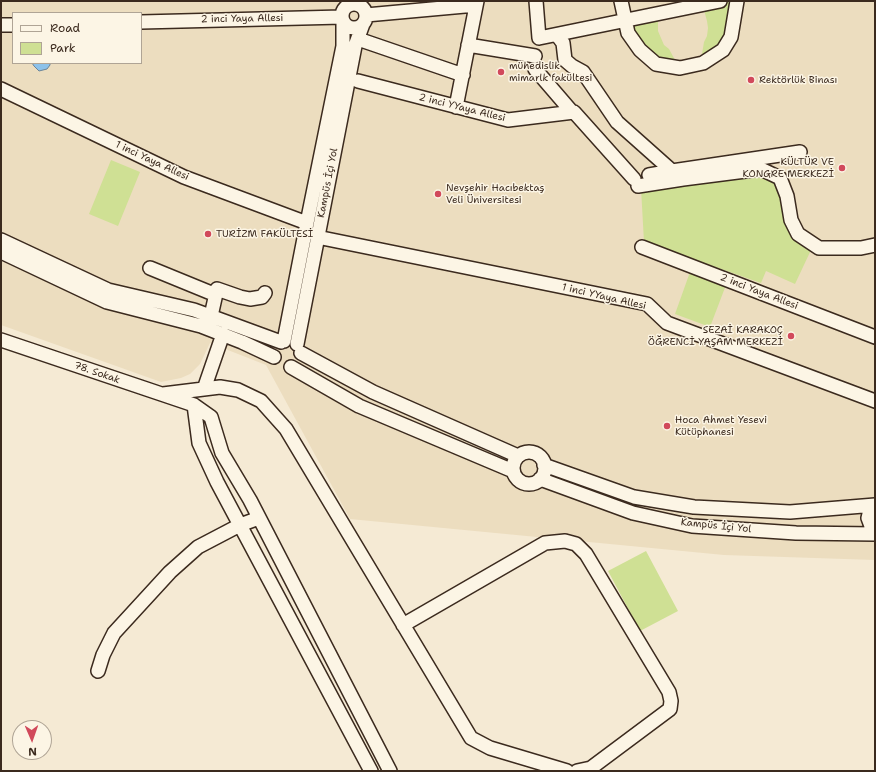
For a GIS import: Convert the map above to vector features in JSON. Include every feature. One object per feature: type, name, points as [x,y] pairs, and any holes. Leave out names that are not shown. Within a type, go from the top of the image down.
[{"type":"street","points":[[535,62],[540,38],[536,1]]},
{"type":"street","points":[[621,1],[628,33],[640,50],[656,64],[680,68],[703,63],[723,50],[731,37],[737,1]]},
{"type":"street","points":[[540,38],[720,1]]},
{"type":"street","points":[[365,12],[476,3],[456,107]]},
{"type":"street","points":[[358,4],[365,12],[360,26],[355,28],[346,25],[344,12],[349,5],[358,4]]},
{"type":"street","name":"Kampüs İçi Yol","points":[[291,345],[317,237],[336,176],[342,112],[344,12]]},
{"type":"street","name":"2 inci Yaya Allesi","points":[[142,22],[344,12]]},
{"type":"street","name":"Kampüs İçi Yol","points":[[291,345],[306,223],[342,112],[355,46],[365,12]]},
{"type":"street","points":[[1,25],[12,25]]},
{"type":"street","points":[[558,34],[563,43],[566,60],[572,66],[583,72],[617,122],[672,171]]},
{"type":"street","points":[[358,39],[463,75]]},
{"type":"street","points":[[468,45],[535,62],[572,112],[574,112],[636,182],[683,179],[761,169],[780,178],[787,196],[791,220],[798,234],[819,248],[861,248],[875,246]]},
{"type":"street","name":"2 inci YYaya Allesi","points":[[358,81],[508,120],[572,112]]},
{"type":"street","name":"1 inci Yaya Allesi","points":[[1,89],[184,177],[306,223]]},
{"type":"street","points":[[650,175],[800,152]]},
{"type":"street","name":"1 inci YYaya Allesi","points":[[317,237],[647,304],[667,323],[875,401]]},
{"type":"street","points":[[1,240],[108,290],[194,310],[291,345],[373,392],[518,456]]},
{"type":"street","name":"2 inci Yaya Allesi","points":[[642,247],[875,337]]},
{"type":"street","points":[[1,252],[107,302],[201,326],[223,334],[274,357],[281,366],[286,368],[296,365],[300,361],[291,345]]},
{"type":"street","points":[[150,268],[216,294]]},
{"type":"street","points":[[211,316],[217,289],[250,299],[262,297],[264,293]]},
{"type":"street","points":[[204,389],[223,334]]},
{"type":"street","name":"78. Sokak","points":[[1,340],[194,406],[211,417],[222,453],[250,500],[390,771]]},
{"type":"street","points":[[274,357],[276,347],[291,345]]},
{"type":"street","points":[[291,367],[359,406],[513,471]]},
{"type":"street","points":[[162,395],[220,387],[238,390],[262,401],[286,429],[471,738],[490,748],[567,771]]},
{"type":"street","points":[[194,406],[199,443],[217,482],[371,771]]},
{"type":"street","points":[[528,452],[534,453],[538,456],[544,465],[545,470],[540,480],[530,484],[524,484],[519,481],[513,471],[514,460],[523,453],[528,452]]},
{"type":"street","name":"Kampüs İçi Yol","points":[[544,465],[634,497],[694,507],[790,512],[875,506]]},
{"type":"street","name":"Kampüs İçi Yol","points":[[540,480],[633,513],[692,526],[796,533],[875,532]]},
{"type":"street","points":[[875,506],[871,510],[868,518],[870,526],[875,532]]},
{"type":"street","points":[[98,671],[103,655],[114,633],[170,572],[198,547],[240,525],[259,518]]},
{"type":"street","points":[[403,625],[545,543],[565,541],[576,544],[586,554],[669,692],[672,701],[670,709],[591,768],[577,771]]},
{"type":"shaded area","name":"Nevşehir Hacıbektaş Veli Üniversitesi","points":[[1,1],[875,1],[875,560],[724,555],[350,519],[266,365],[210,343],[200,364],[190,374],[181,378],[161,382],[1,325]]},
{"type":"green space","points":[[731,1],[728,36],[709,56],[702,54],[708,28],[704,10],[708,5]]},
{"type":"green space","points":[[658,20],[658,31],[664,45],[669,49],[675,60],[670,64],[651,58],[628,21]]},
{"type":"green space","points":[[111,160],[140,172],[118,226],[89,214]]},
{"type":"green space","points":[[759,172],[773,179],[811,250],[795,284],[766,271],[761,283],[644,242],[641,188]]},
{"type":"green space","points":[[690,272],[726,285],[710,327],[675,314]]},
{"type":"green space","points":[[646,551],[678,611],[640,631],[608,571]]},
{"type":"water","points":[[33,64],[50,64],[47,69],[39,71]]},
{"type":"place","name":"mühedislik mimarlk fakültesi","points":[[501,72]]},
{"type":"place","name":"Rektörlük Binası","points":[[751,80]]},
{"type":"place","name":"KÜLTÜR VE KONGRE MERKEZİ","points":[[842,168]]},
{"type":"place","name":"Nevşehir Hacıbektaş Veli Üniversitesi","points":[[438,194]]},
{"type":"place","name":"TURİZM FAKÜLTESİ","points":[[208,234]]},
{"type":"place","name":"SEZAİ KARAKOÇ ÖĞRENCİ YAŞAM MERKEZİ","points":[[791,336]]},
{"type":"place","name":"Hoca Ahmet Yesevi Kütüphanesi","points":[[667,426]]}]
